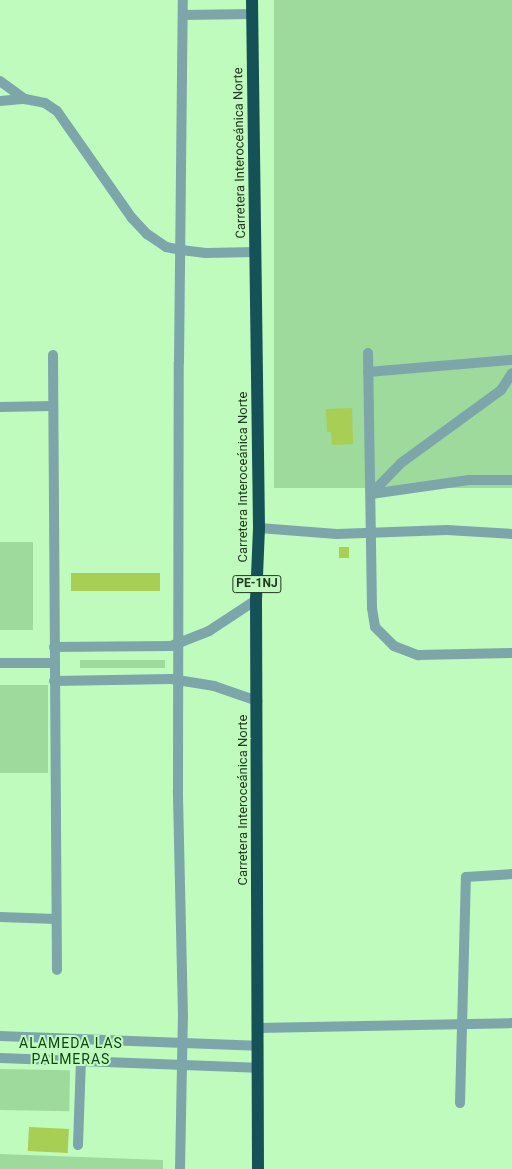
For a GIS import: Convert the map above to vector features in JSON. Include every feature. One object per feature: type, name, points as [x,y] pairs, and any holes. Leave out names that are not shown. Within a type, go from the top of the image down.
[{"type":"highway","name":"Carretera Interoceánica Norte","points":[[252,0],[259,528],[256,600],[258,1169]]},
{"type":"street","points":[[180,1169],[183,1043],[178,790],[180,680],[183,0]]},
{"type":"street","points":[[183,15],[252,14]]},
{"type":"street","points":[[0,81],[25,99]]},
{"type":"street","points":[[0,101],[25,99],[45,103],[57,111],[132,218],[147,234],[166,247],[206,253],[256,252]]},
{"type":"street","points":[[368,353],[367,426],[371,494],[370,532],[374,627],[382,638],[394,646],[418,655],[489,656],[512,653]]},
{"type":"street","points":[[53,355],[57,970]]},
{"type":"street","points":[[368,372],[512,360]]},
{"type":"street","points":[[371,494],[401,463],[501,390],[512,373]]},
{"type":"street","points":[[0,407],[53,406]]},
{"type":"street","points":[[371,494],[469,480],[512,480]]},
{"type":"street","points":[[259,528],[337,534],[455,530],[512,534]]},
{"type":"street","points":[[54,647],[120,648],[180,643],[209,631],[256,600]]},
{"type":"street","points":[[0,663],[54,663]]},
{"type":"street","points":[[54,681],[180,680],[214,686],[257,701]]},
{"type":"street","points":[[460,1103],[460,1023],[466,877],[512,874]]},
{"type":"street","points":[[0,918],[56,919]]},
{"type":"street","points":[[258,1028],[512,1022]]},
{"type":"street","points":[[0,1036],[258,1046]]},
{"type":"street","points":[[0,1058],[258,1068]]},
{"type":"street","points":[[78,1145],[81,1061]]},
{"type":"green space","points":[[274,0],[512,0],[512,488],[274,488]]},
{"type":"green space","points":[[0,542],[33,542],[33,630],[0,630]]},
{"type":"green space","points":[[80,660],[165,660],[165,668],[80,668]]},
{"type":"green space","points":[[0,685],[48,685],[48,773],[0,773]]},
{"type":"green space","points":[[0,1069],[70,1070],[69,1111],[0,1110]]},
{"type":"green space","points":[[0,1154],[163,1160],[163,1169],[0,1169]]},
{"type":"building","points":[[352,408],[353,444],[332,445],[331,432],[327,432],[326,409]]},
{"type":"building","points":[[339,547],[349,547],[349,558],[339,558]]},
{"type":"building","points":[[71,573],[160,573],[160,591],[71,591]]},
{"type":"building","points":[[29,1127],[69,1129],[68,1153],[28,1151]]},
{"type":"district","name":"ALAMEDA LAS PALMERAS","points":[[71,1052]]}]
